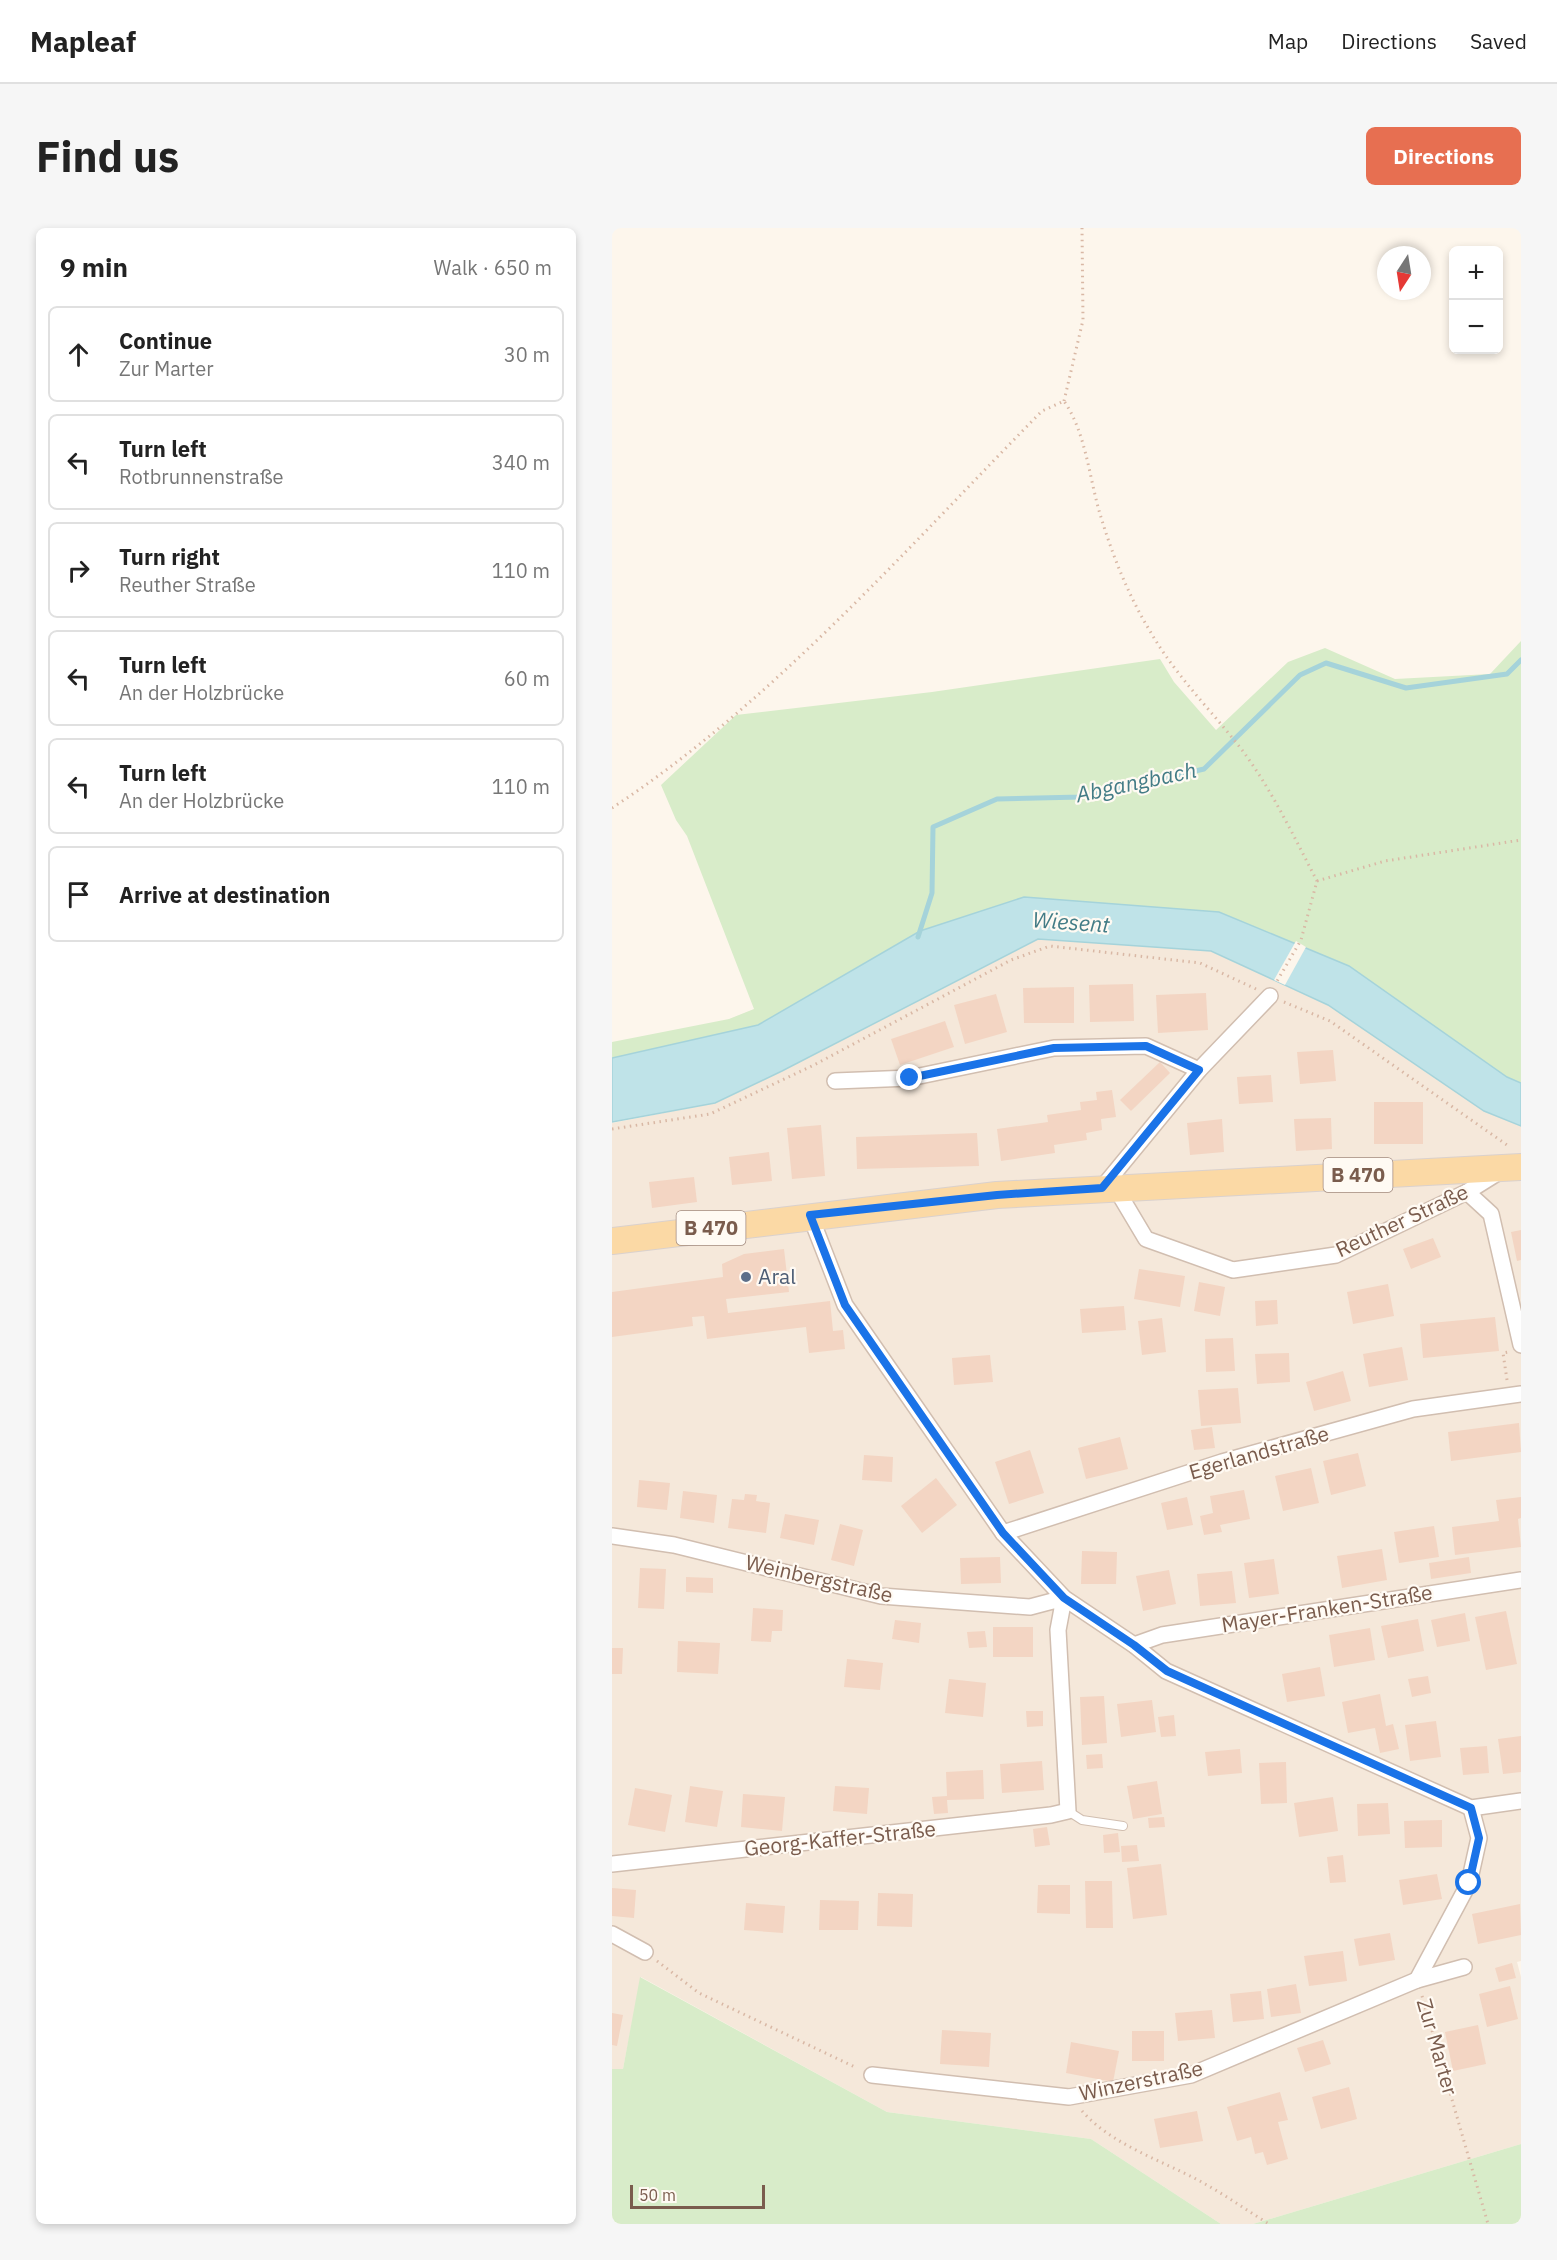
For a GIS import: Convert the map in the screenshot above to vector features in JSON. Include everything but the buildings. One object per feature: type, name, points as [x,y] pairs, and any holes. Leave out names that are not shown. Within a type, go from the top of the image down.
[{"type":"main road","name":"Reuther Straße","points":[[612,1241],[810,1215],[997,1195],[1512,1162]]},
{"type":"street","points":[[1109,1187],[1199,1070],[1272,991]]},
{"type":"street","points":[[835,1081],[910,1078],[1054,1048],[1146,1046],[1199,1070]]},
{"type":"street","name":"Reuther Straße","points":[[1109,1187],[1146,1239],[1233,1270],[1336,1255],[1467,1192],[1512,1162]]},
{"type":"street","points":[[1467,1192],[1491,1214],[1516,1303],[1516,1348]]},
{"type":"street","points":[[810,1215],[845,1305],[1003,1533],[1064,1598],[1134,1645],[1167,1671],[1471,1808],[1521,1801]]},
{"type":"street","name":"Egerlandstraße","points":[[1003,1533],[1222,1462],[1413,1409],[1515,1394]]},
{"type":"street","name":"Weinbergstraße","points":[[612,1536],[674,1545],[880,1596],[1030,1607],[1064,1598]]},
{"type":"street","name":"Mayer-Franken-Straße","points":[[1134,1645],[1162,1635],[1521,1580]]},
{"type":"street","points":[[1064,1598],[1058,1630],[1068,1811]]},
{"type":"street","name":"Zur Marter","points":[[1417,1980],[1469,1883],[1479,1838],[1471,1808]]},
{"type":"street","name":"Georg-Kaffer-Straße","points":[[612,1864],[1051,1815],[1068,1811]]},
{"type":"street","points":[[612,1934],[645,1952]]},
{"type":"street","name":"Winzerstraße","points":[[872,2075],[1069,2097],[1191,2075],[1417,1980],[1464,1967]]},
{"type":"lane","points":[[1068,1811],[1082,1820],[1123,1826]]},
{"type":"path","points":[[1082,228],[1083,320],[1064,401],[1074,416],[1100,514],[1125,582],[1149,631],[1220,726],[1242,750],[1279,808],[1317,881],[1300,940],[1272,991]]},
{"type":"path","points":[[612,808],[664,774],[813,642],[1042,411],[1064,401]]},
{"type":"path","points":[[1317,881],[1385,861],[1521,840]]},
{"type":"path","points":[[612,1129],[710,1114],[886,1028],[1011,960],[1050,946],[1200,963],[1272,991],[1330,1021],[1512,1162]]},
{"type":"path","points":[[1515,1394],[1503,1353],[1516,1348]]},
{"type":"path","points":[[645,1952],[699,1993],[872,2075]]},
{"type":"path","name":"Zur Marter","points":[[1417,1980],[1488,2224]]},
{"type":"path","points":[[1069,2097],[1090,2121],[1123,2142],[1200,2181],[1269,2224]]},
{"type":"shaded area","points":[[1038,939],[1211,951],[1328,1005],[1484,1111],[1521,1126],[1521,1961],[1517,1962],[1521,1977],[1521,2144],[1253,2224],[1221,2224],[1091,2139],[887,2112],[641,1977],[623,2069],[612,2069],[612,1123],[715,1103]]},
{"type":"green space","points":[[1521,641],[1521,1083],[1507,1077],[1349,966],[1219,912],[920,931],[758,1025],[612,1058],[612,1042],[729,1019],[754,1009],[687,836],[676,820],[661,785],[736,715],[932,692],[1160,659],[1174,682],[1216,730],[1288,662],[1325,648],[1395,679],[1490,674]]},
{"type":"green space","points":[[640,1977],[887,2112],[1091,2139],[1221,2224],[612,2224],[612,2069],[623,2069]]},
{"type":"green space","points":[[1521,2144],[1521,2224],[1253,2224]]},
{"type":"water","name":"Wiesent","points":[[1024,897],[1219,912],[1349,966],[1507,1077],[1521,1083],[1521,1126],[1484,1111],[1328,1005],[1211,951],[1038,939],[715,1103],[612,1122],[612,1058],[758,1025],[920,931]]},
{"type":"pier","points":[[1296,941],[1306,947],[1285,985],[1274,980]]},
{"type":"waterway","name":"Abgangbach","points":[[918,937],[932,893],[933,827],[997,799],[1081,797],[1204,769],[1300,675],[1326,663],[1406,688],[1507,674],[1521,660]]},
{"type":"place","name":"Aral","points":[[746,1277]]},
{"type":"route","points":[[910,1078],[1054,1048],[1146,1046],[1199,1070],[1102,1188],[997,1195],[810,1215],[816,1236],[845,1305],[1003,1533],[1064,1598],[1134,1645],[1167,1671],[1471,1808],[1479,1838],[1469,1883]]}]
